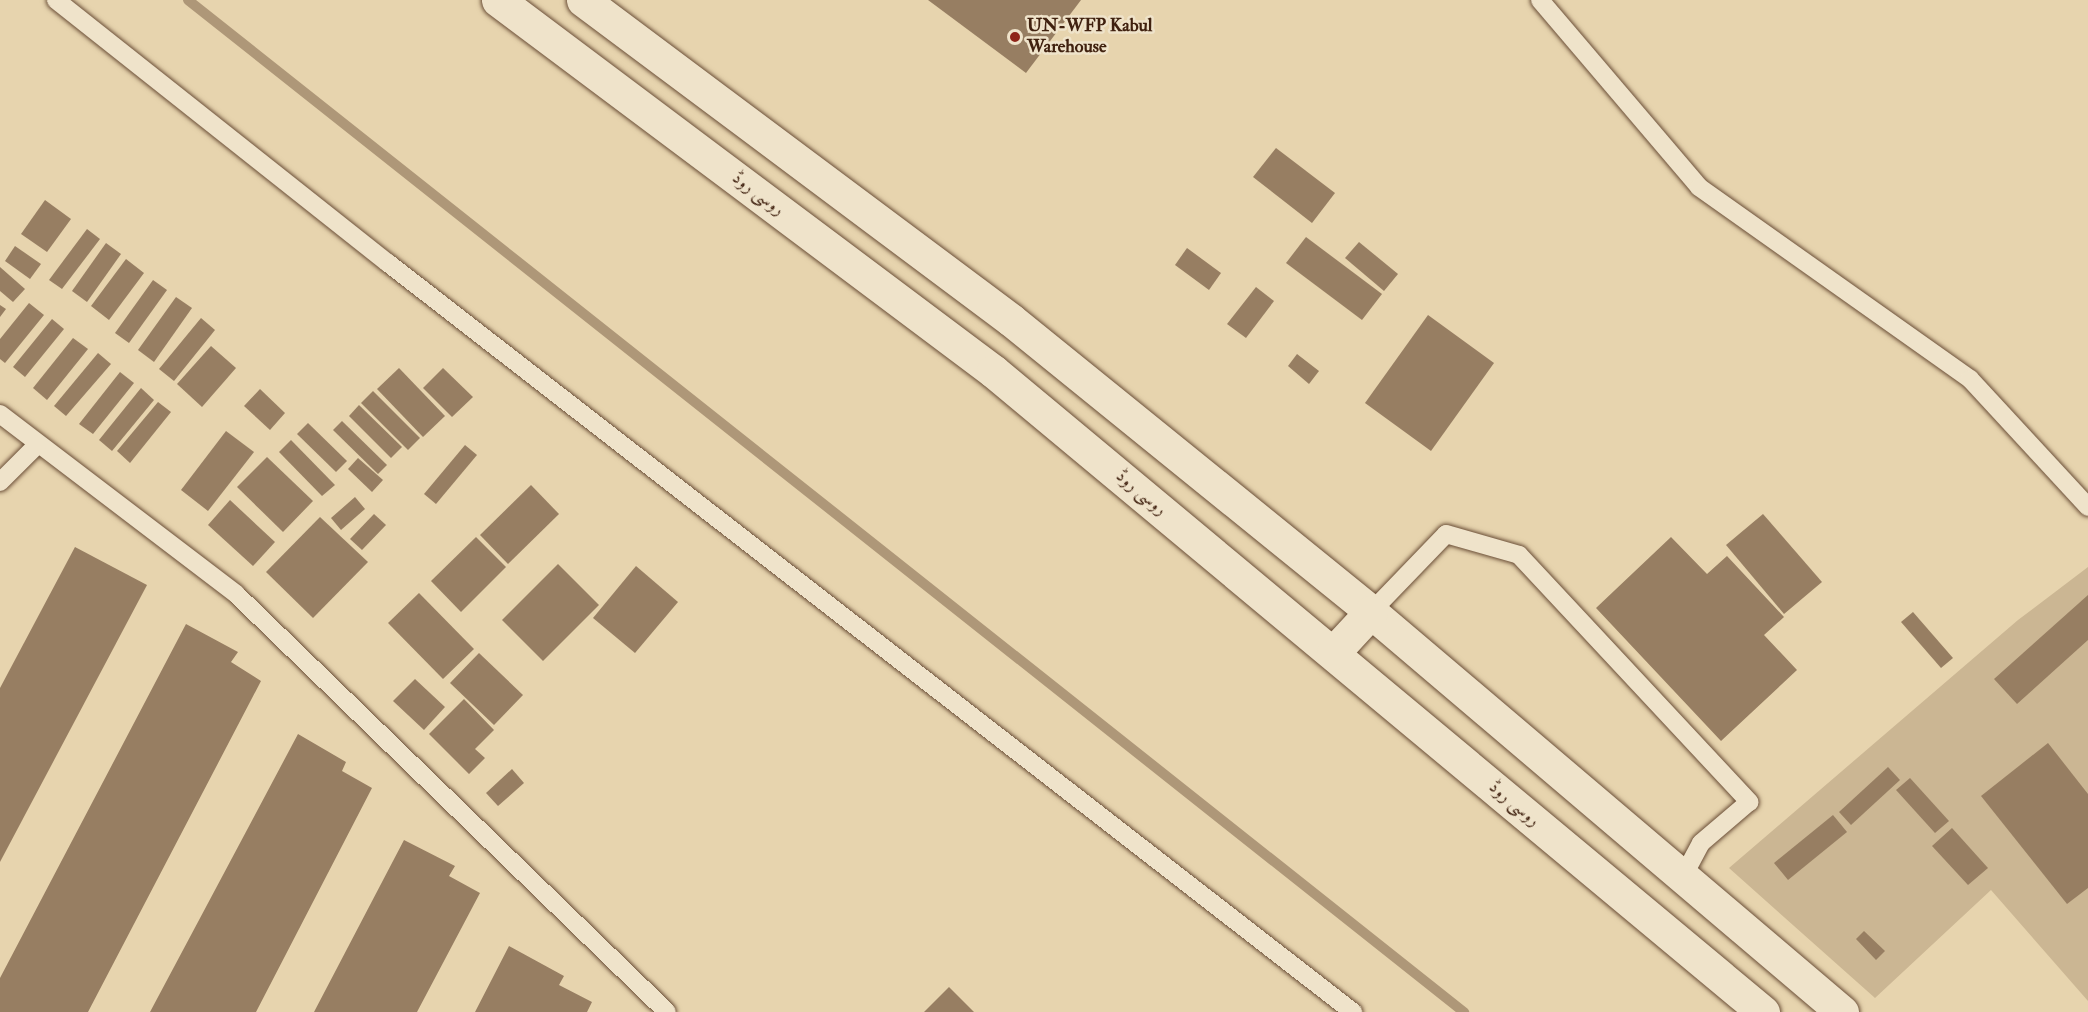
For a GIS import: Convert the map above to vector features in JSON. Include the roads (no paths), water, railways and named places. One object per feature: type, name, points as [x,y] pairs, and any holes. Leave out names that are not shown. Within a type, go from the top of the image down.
[{"type":"main road","name":"روسی روڈ","points":[[498,0],[993,370],[1763,1012]]},
{"type":"main road","points":[[584,0],[1011,320],[1371,612],[1684,875],[1842,1012]]},
{"type":"main road","points":[[1334,653],[1371,612]]},
{"type":"lane","points":[[56,0],[388,263],[1353,1012]]},
{"type":"lane","points":[[1540,0],[1699,187],[1970,379],[2088,507]]},
{"type":"lane","points":[[0,414],[236,594],[667,1012]]},
{"type":"lane","points":[[0,482],[38,444]]},
{"type":"lane","points":[[1371,612],[1446,534],[1519,555],[1749,802],[1701,843],[1684,875]]},
{"type":"waterway","points":[[188,0],[1464,1012]]},
{"type":"place","name":"UN-WFP Kabul Warehouse","points":[[1015,37]]}]
